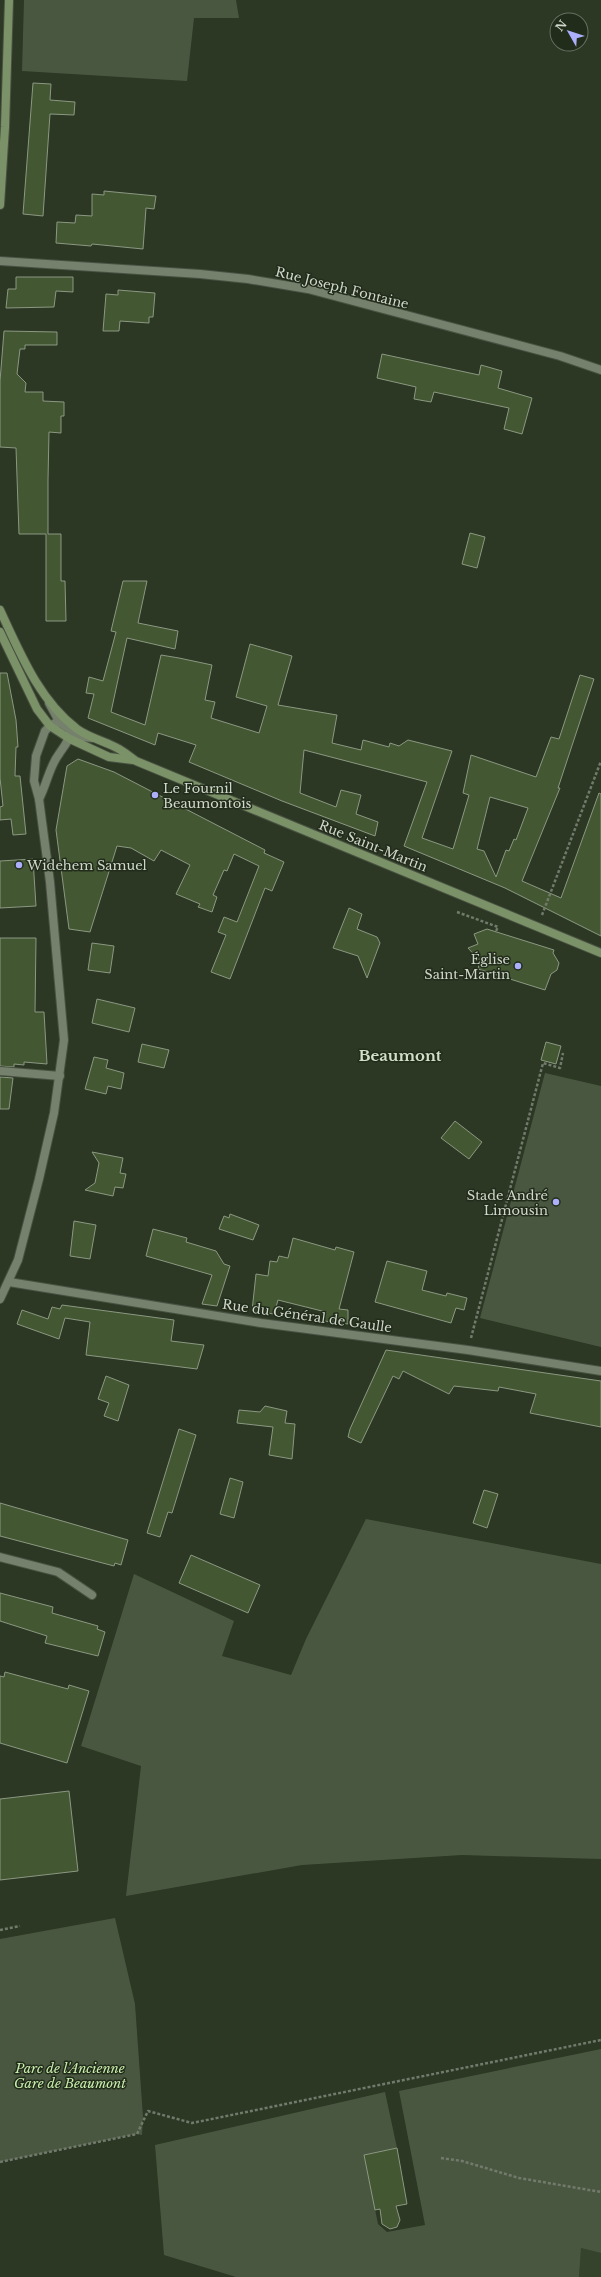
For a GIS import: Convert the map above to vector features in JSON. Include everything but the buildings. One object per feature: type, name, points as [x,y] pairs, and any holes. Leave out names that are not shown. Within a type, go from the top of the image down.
[{"type":"main road","points":[[0,205],[5,127],[9,0]]},
{"type":"main road","name":"Rue Saint-Martin","points":[[0,610],[20,652],[47,699],[78,729],[93,738],[114,746],[136,761],[601,953]]},
{"type":"main road","name":"Rue Saint-Martin","points":[[0,632],[37,709],[50,726],[70,735],[109,757],[136,761]]},
{"type":"street","name":"Rue Joseph Fontaine","points":[[0,261],[200,274],[308,289],[560,356],[601,370]]},
{"type":"street","points":[[47,699],[60,723],[70,735],[93,738]]},
{"type":"street","points":[[0,1299],[18,1260],[39,1180],[60,1076],[64,1040],[50,882],[39,799],[34,781],[36,756],[42,738],[50,726],[60,723]]},
{"type":"street","points":[[39,799],[47,784],[52,766],[70,735]]},
{"type":"street","points":[[0,1071],[60,1076]]},
{"type":"street","name":"Rue du Général de Gaulle","points":[[9,1282],[261,1323],[468,1350],[601,1371]]},
{"type":"street","points":[[0,1557],[58,1572],[92,1595]]},
{"type":"path","points":[[538,926],[601,761]]},
{"type":"path","points":[[457,912],[498,927],[496,930]]},
{"type":"path","points":[[468,1350],[542,1063],[560,1068],[564,1053]]},
{"type":"path","points":[[0,1930],[20,1926]]},
{"type":"path","points":[[0,2162],[136,2134],[148,2111],[192,2123],[601,2040]]},
{"type":"path","points":[[441,2158],[462,2161],[519,2178],[601,2192]]},
{"type":"shaded area","points":[[581,2248],[601,2253],[601,2277],[579,2277]]},
{"type":"green space","points":[[24,0],[236,0],[239,18],[194,18],[187,81],[22,71]]},
{"type":"green space","name":"Stade André Limousin","points":[[545,1073],[601,1086],[601,1347],[480,1318]]},
{"type":"green space","points":[[366,1519],[601,1564],[601,1859],[462,1855],[302,1865],[126,1896],[141,1766],[81,1746],[134,1574],[234,1621],[222,1656],[291,1675],[306,1639]]},
{"type":"green space","name":"Parc de l'Ancienne Gare de Beaumont","points":[[115,1918],[135,2004],[143,2117],[142,2135],[136,2134],[0,2162],[0,1939]]},
{"type":"green space","points":[[601,2049],[601,2253],[581,2248],[579,2277],[236,2277],[164,2255],[155,2145],[385,2092],[397,2148],[364,2155],[378,2224],[387,2232],[425,2225],[399,2091]]},
{"type":"place","name":"Le Fournil Beaumontois","points":[[155,795]]},
{"type":"place","name":"Widehem Samuel","points":[[19,865]]},
{"type":"place","name":"Église Saint-Martin","points":[[518,966]]},
{"type":"place","name":"Stade André Limousin","points":[[556,1202]]},
{"type":"district","name":"Beaumont","points":[[400,1055]]}]
